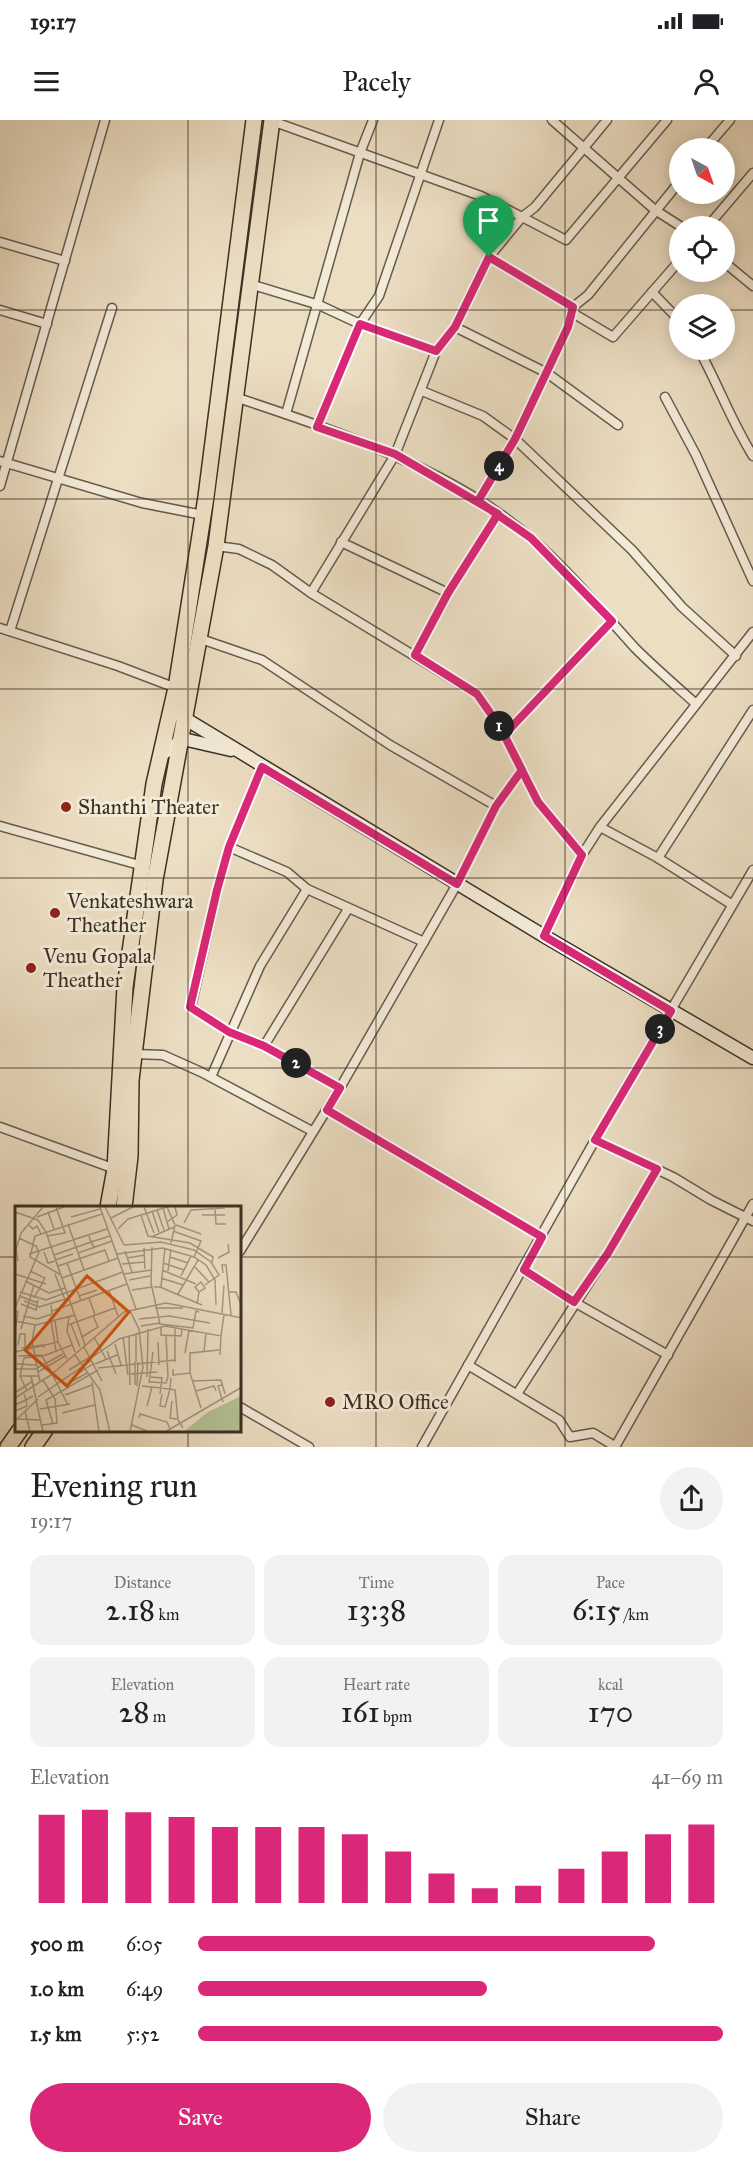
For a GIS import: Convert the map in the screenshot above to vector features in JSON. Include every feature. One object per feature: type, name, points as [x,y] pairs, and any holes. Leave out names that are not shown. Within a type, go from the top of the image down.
[{"type":"highway","points":[[108,1206],[115,1169],[124,987],[160,756],[176,688],[203,515],[254,120]]},
{"type":"highway","points":[[124,1206],[134,1054],[155,880],[187,718],[198,638],[216,546],[272,121]]},
{"type":"highway","points":[[8,1447],[19,1432]]},
{"type":"highway","points":[[33,1447],[44,1432]]},
{"type":"street","points":[[0,486],[4,462],[47,324],[105,120]]},
{"type":"street","points":[[286,414],[360,153],[372,120]]},
{"type":"street","points":[[317,427],[360,324],[379,296],[439,120]]},
{"type":"street","points":[[552,120],[584,146],[618,179],[669,219]]},
{"type":"street","points":[[310,593],[395,454],[436,351],[455,327],[489,257],[522,217],[535,207],[607,120]]},
{"type":"street","points":[[272,121],[481,196],[566,240],[667,120]]},
{"type":"street","points":[[715,138],[730,120]]},
{"type":"street","points":[[716,216],[753,173]]},
{"type":"street","points":[[478,501],[515,439],[568,327],[572,310],[588,295],[669,194]]},
{"type":"street","points":[[0,242],[64,261]]},
{"type":"street","points":[[489,257],[613,337],[669,273]]},
{"type":"street","points":[[735,271],[753,285]]},
{"type":"street","points":[[250,284],[319,304],[360,324],[436,351]]},
{"type":"street","points":[[652,292],[669,310]]},
{"type":"street","points":[[10,631],[112,308]]},
{"type":"street","points":[[0,310],[47,324]]},
{"type":"street","points":[[455,327],[547,373],[618,425]]},
{"type":"street","points":[[705,360],[736,430],[753,456]]},
{"type":"street","points":[[422,391],[483,416],[515,439],[632,550],[682,607],[736,656]]},
{"type":"street","points":[[235,396],[395,454],[498,514],[531,538],[637,649],[695,703]]},
{"type":"street","points":[[665,397],[696,455],[753,581]]},
{"type":"street","points":[[4,462],[142,503],[203,515]]},
{"type":"street","points":[[415,655],[448,593],[498,514]]},
{"type":"street","points":[[341,542],[448,593]]},
{"type":"street","points":[[216,546],[239,549],[272,565],[310,593],[477,694],[504,735],[538,802],[582,855]]},
{"type":"street","points":[[504,735],[612,621]]},
{"type":"street","points":[[0,628],[118,666],[176,688]]},
{"type":"street","points":[[544,936],[582,855],[600,827],[673,737],[695,703],[736,656],[753,632]]},
{"type":"street","points":[[198,638],[262,660],[390,745],[496,806]]},
{"type":"street","points":[[658,858],[753,710]]},
{"type":"street","points":[[169,711],[187,718],[262,767],[753,1058]]},
{"type":"street","points":[[160,756],[183,739],[238,752]]},
{"type":"street","points":[[262,767],[229,847],[190,1007],[229,1032],[264,1046],[340,1088]]},
{"type":"street","points":[[242,1248],[327,1110],[424,942],[457,884],[496,806],[522,770]]},
{"type":"street","points":[[0,826],[143,866]]},
{"type":"street","points":[[600,827],[658,858],[731,904]]},
{"type":"street","points":[[229,847],[286,872],[307,889],[348,909],[424,942]]},
{"type":"street","points":[[422,1447],[524,1270],[595,1140],[731,904],[753,870]]},
{"type":"street","points":[[211,1077],[260,966],[307,889]]},
{"type":"street","points":[[264,1046],[348,909]]},
{"type":"street","points":[[134,1054],[163,1055],[211,1077],[312,1131]]},
{"type":"street","points":[[327,1110],[542,1237]]},
{"type":"street","points":[[0,1127],[115,1169]]},
{"type":"street","points":[[595,1140],[657,1169],[749,1220]]},
{"type":"street","points":[[517,1394],[574,1302],[608,1253],[657,1169]]},
{"type":"street","points":[[468,1365],[559,1420],[570,1437],[593,1433],[616,1447],[749,1220],[753,1204]]},
{"type":"street","points":[[524,1270],[574,1302],[668,1355]]},
{"type":"street","points":[[242,1408],[309,1447]]},
{"type":"place","name":"Shanthi Theater","points":[[66,807]]},
{"type":"place","name":"Venkateshwara Theather","points":[[55,913]]},
{"type":"place","name":"Venu Gopala Theather","points":[[31,968]]},
{"type":"place","name":"MRO Office","points":[[330,1402]]},
{"type":"route","points":[[489,257],[455,327],[436,351],[360,324],[317,427],[395,454],[498,514],[448,593],[415,655],[477,694],[500,727],[522,770],[496,806],[457,884],[262,767],[229,847],[190,1007],[229,1032],[264,1046],[340,1088],[327,1110],[542,1237],[524,1270],[574,1302],[608,1253],[657,1169],[595,1140],[671,1011],[544,936],[582,855],[538,802],[522,770],[504,735],[612,621],[531,538],[498,514],[478,501],[515,439],[568,327],[573,307],[489,257]]}]
